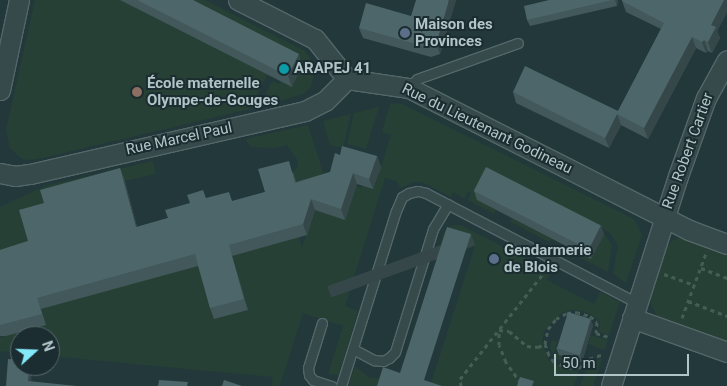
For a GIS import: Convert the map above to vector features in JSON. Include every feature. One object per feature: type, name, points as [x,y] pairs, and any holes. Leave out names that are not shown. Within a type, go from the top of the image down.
[{"type":"street","points":[[0,90],[19,0]]},
{"type":"street","points":[[238,0],[315,39],[347,79]]},
{"type":"street","name":"Rue Robert Cartier","points":[[611,386],[665,216],[706,98],[727,60]]},
{"type":"street","name":"Rue du Lieutenant Godineau","points":[[347,79],[409,88],[665,216],[689,230],[727,244]]},
{"type":"street","name":"Rue Marcel Paul","points":[[0,173],[15,176],[30,174],[305,111],[325,101],[347,79]]},
{"type":"street","points":[[634,311],[727,352]]},
{"type":"lane","points":[[409,88],[417,79],[518,43]]},
{"type":"lane","points":[[341,386],[402,197],[418,191],[426,192],[552,259],[634,311]]},
{"type":"lane","points":[[353,349],[374,360],[382,361],[389,358],[394,352],[432,229],[448,204]]},
{"type":"lane","points":[[322,323],[308,368],[308,375],[313,380],[332,386]]},
{"type":"path","points":[[680,321],[707,250]]},
{"type":"path","points":[[461,386],[460,379],[540,278],[552,259]]},
{"type":"path","points":[[648,268],[694,285]]},
{"type":"path","points":[[701,268],[727,278]]},
{"type":"path","points":[[688,301],[727,316]]},
{"type":"path","points":[[603,353],[599,357],[588,359],[581,367],[571,368],[554,362],[545,344],[548,329],[556,319],[567,313],[576,312],[590,316],[597,322],[596,333],[608,337]]},
{"type":"path","points":[[499,330],[508,331],[527,346],[538,347],[545,344]]},
{"type":"path","points":[[499,330],[499,345],[506,362],[522,384]]},
{"type":"green space","name":"École maternelle Olympe-de-Gouges","points":[[35,0],[205,0],[305,51],[314,64],[313,80],[310,88],[303,94],[259,107],[272,81],[279,84],[281,81],[292,87],[302,65],[278,53],[250,109],[42,158],[22,159],[10,148],[6,130]]},
{"type":"green space","points":[[390,104],[402,104],[634,219],[642,235],[626,283],[613,274],[618,245],[609,232],[492,172],[478,200],[496,210],[494,214],[468,200],[471,193],[468,191],[464,198],[453,192],[451,197],[424,183],[414,182],[400,188],[396,181],[385,178],[345,306],[358,311],[339,375],[328,374],[343,326],[303,313],[280,385],[283,386],[271,386],[273,377],[60,357],[60,326],[41,326],[45,325],[41,309],[194,249],[247,310],[228,241],[299,237],[302,248],[314,213],[299,194],[293,172],[297,168],[298,161],[287,145],[275,148],[251,147],[245,139],[308,125],[331,197],[345,220],[356,187],[362,187],[367,183],[375,185],[391,135],[382,132]]},
{"type":"green space","points":[[379,107],[366,149],[347,144],[354,113]]},
{"type":"green space","points":[[351,114],[343,148],[330,145],[323,121]]},
{"type":"green space","points":[[153,161],[156,174],[124,181],[123,179],[36,267],[0,261],[0,207],[45,186]]},
{"type":"green space","points":[[512,218],[552,239],[550,243],[510,222]]},
{"type":"green space","points":[[450,226],[463,226],[551,272],[547,280],[594,304],[600,292],[620,302],[609,335],[599,332],[600,322],[596,318],[584,311],[570,310],[560,314],[544,331],[542,343],[549,361],[568,370],[579,371],[574,386],[430,386],[475,246],[444,259],[436,257],[443,233]]},
{"type":"green space","points":[[604,234],[612,245],[608,272],[567,251],[569,247]]},
{"type":"green space","points":[[685,237],[727,251],[727,345],[669,323],[657,316],[651,304],[650,291],[665,249],[673,240]]},
{"type":"green space","points":[[10,334],[10,352],[0,351],[0,337]]},
{"type":"green space","points":[[591,335],[608,340],[604,350],[588,344]]},
{"type":"green space","points":[[552,340],[557,342],[554,353],[582,362],[574,363],[557,359],[550,348]]},
{"type":"green space","points":[[602,359],[593,386],[580,386],[589,363]]},
{"type":"green space","points":[[355,366],[368,377],[381,379],[379,386],[348,386]]},
{"type":"building","points":[[137,0],[193,0],[299,54],[288,76]]},
{"type":"building","name":"Maison des Provinces","points":[[416,0],[449,0],[436,44],[427,47],[359,28],[366,3],[411,16]]},
{"type":"building","points":[[549,0],[612,0],[527,20],[524,6]]},
{"type":"building","points":[[622,0],[724,0],[711,25],[716,27],[708,42],[704,40],[702,42],[692,37],[644,128],[617,114],[605,138],[513,92],[525,66],[618,111],[664,23]]},
{"type":"building","points":[[342,146],[377,156],[369,179],[353,173],[341,209],[311,199],[303,224],[229,245],[244,299],[210,308],[195,254],[37,298],[42,314],[0,325],[0,250],[28,241],[19,210],[44,203],[40,190],[120,168],[136,227],[168,218],[165,210],[190,203],[187,195],[203,190],[206,198],[229,192],[232,201],[265,192],[258,169],[289,161],[295,183],[330,172],[335,153],[340,155]]},
{"type":"building","points":[[486,167],[601,226],[589,250],[474,191]]},
{"type":"building","points":[[447,227],[471,234],[424,380],[442,386],[377,386],[383,367],[400,373]]},
{"type":"building","points":[[568,312],[591,319],[580,355],[557,348]]},
{"type":"building","points":[[8,359],[10,359],[10,376],[29,376],[28,381],[77,386],[6,386]]},
{"type":"building","points":[[520,377],[534,381],[532,386],[517,386]]},
{"type":"building","points":[[159,380],[188,382],[187,386],[158,386]]},
{"type":"building","points":[[224,380],[242,386],[222,386]]},
{"type":"place","name":"Maison des Provinces","points":[[405,33]]},
{"type":"place","name":"ARAPEJ 41","points":[[284,69]]},
{"type":"place","name":"École maternelle Olympe-de-Gouges","points":[[137,92]]},
{"type":"place","name":"Gendarmerie de Blois","points":[[494,259]]}]
